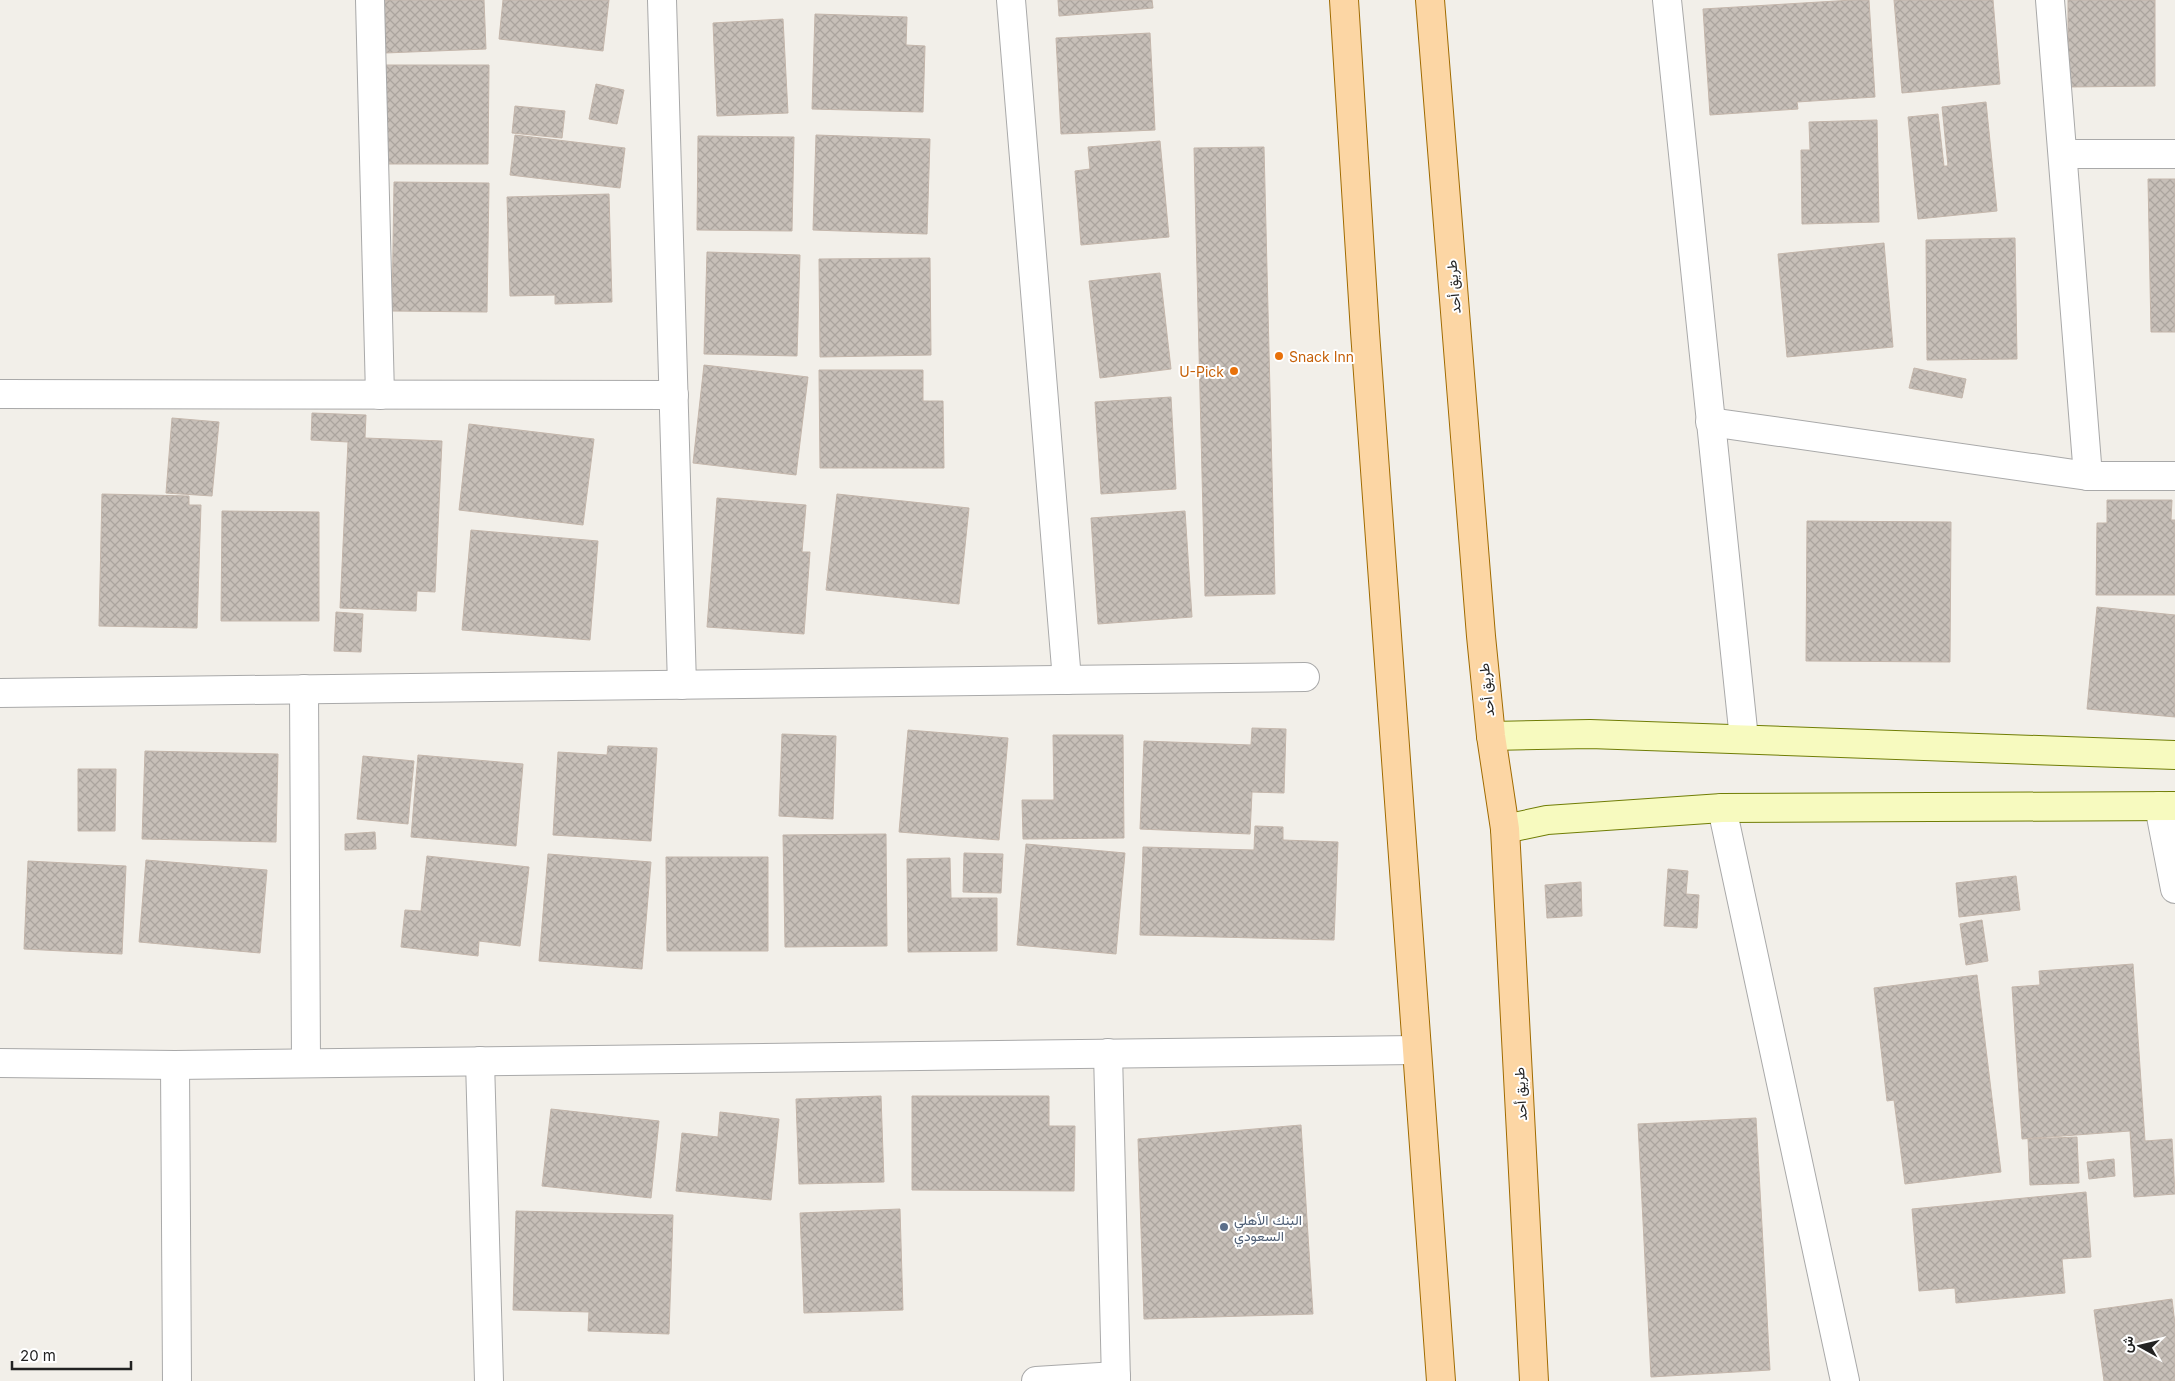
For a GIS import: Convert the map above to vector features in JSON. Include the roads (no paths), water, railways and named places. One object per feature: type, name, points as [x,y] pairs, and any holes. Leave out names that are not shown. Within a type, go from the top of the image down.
[{"type":"main road","points":[[1344,0],[1416,1050],[1441,1381]]},
{"type":"main road","name":"طريق أحد","points":[[1430,0],[1480,626],[1491,736],[1505,829],[1534,1381]]},
{"type":"street","points":[[370,0],[380,395]]},
{"type":"street","points":[[662,0],[682,685]]},
{"type":"street","points":[[1011,0],[1067,680]]},
{"type":"street","points":[[1667,0],[1744,739]]},
{"type":"street","points":[[2050,0],[2088,476]]},
{"type":"street","points":[[2063,154],[2175,154]]},
{"type":"street","points":[[0,394],[674,396]]},
{"type":"street","points":[[1710,422],[2088,476],[2175,476]]},
{"type":"street","points":[[0,693],[1306,678]]},
{"type":"street","points":[[304,689],[306,1063]]},
{"type":"street","points":[[1491,736],[1590,734],[2175,754]]},
{"type":"street","points":[[1505,829],[1547,820],[1722,808],[2167,806],[2175,889]]},
{"type":"street","points":[[1722,808],[1845,1381]]},
{"type":"street","points":[[0,1063],[306,1063],[1416,1050]]},
{"type":"street","points":[[1036,1381],[1116,1378],[1108,1053]]},
{"type":"street","points":[[480,1061],[489,1381]]},
{"type":"street","points":[[175,1064],[177,1381]]},
{"type":"place","name":"Snack Inn","points":[[1279,356]]},
{"type":"place","name":"U-Pick","points":[[1234,371]]},
{"type":"place","name":"البنك الأهلي السعودي","points":[[1224,1227]]}]
